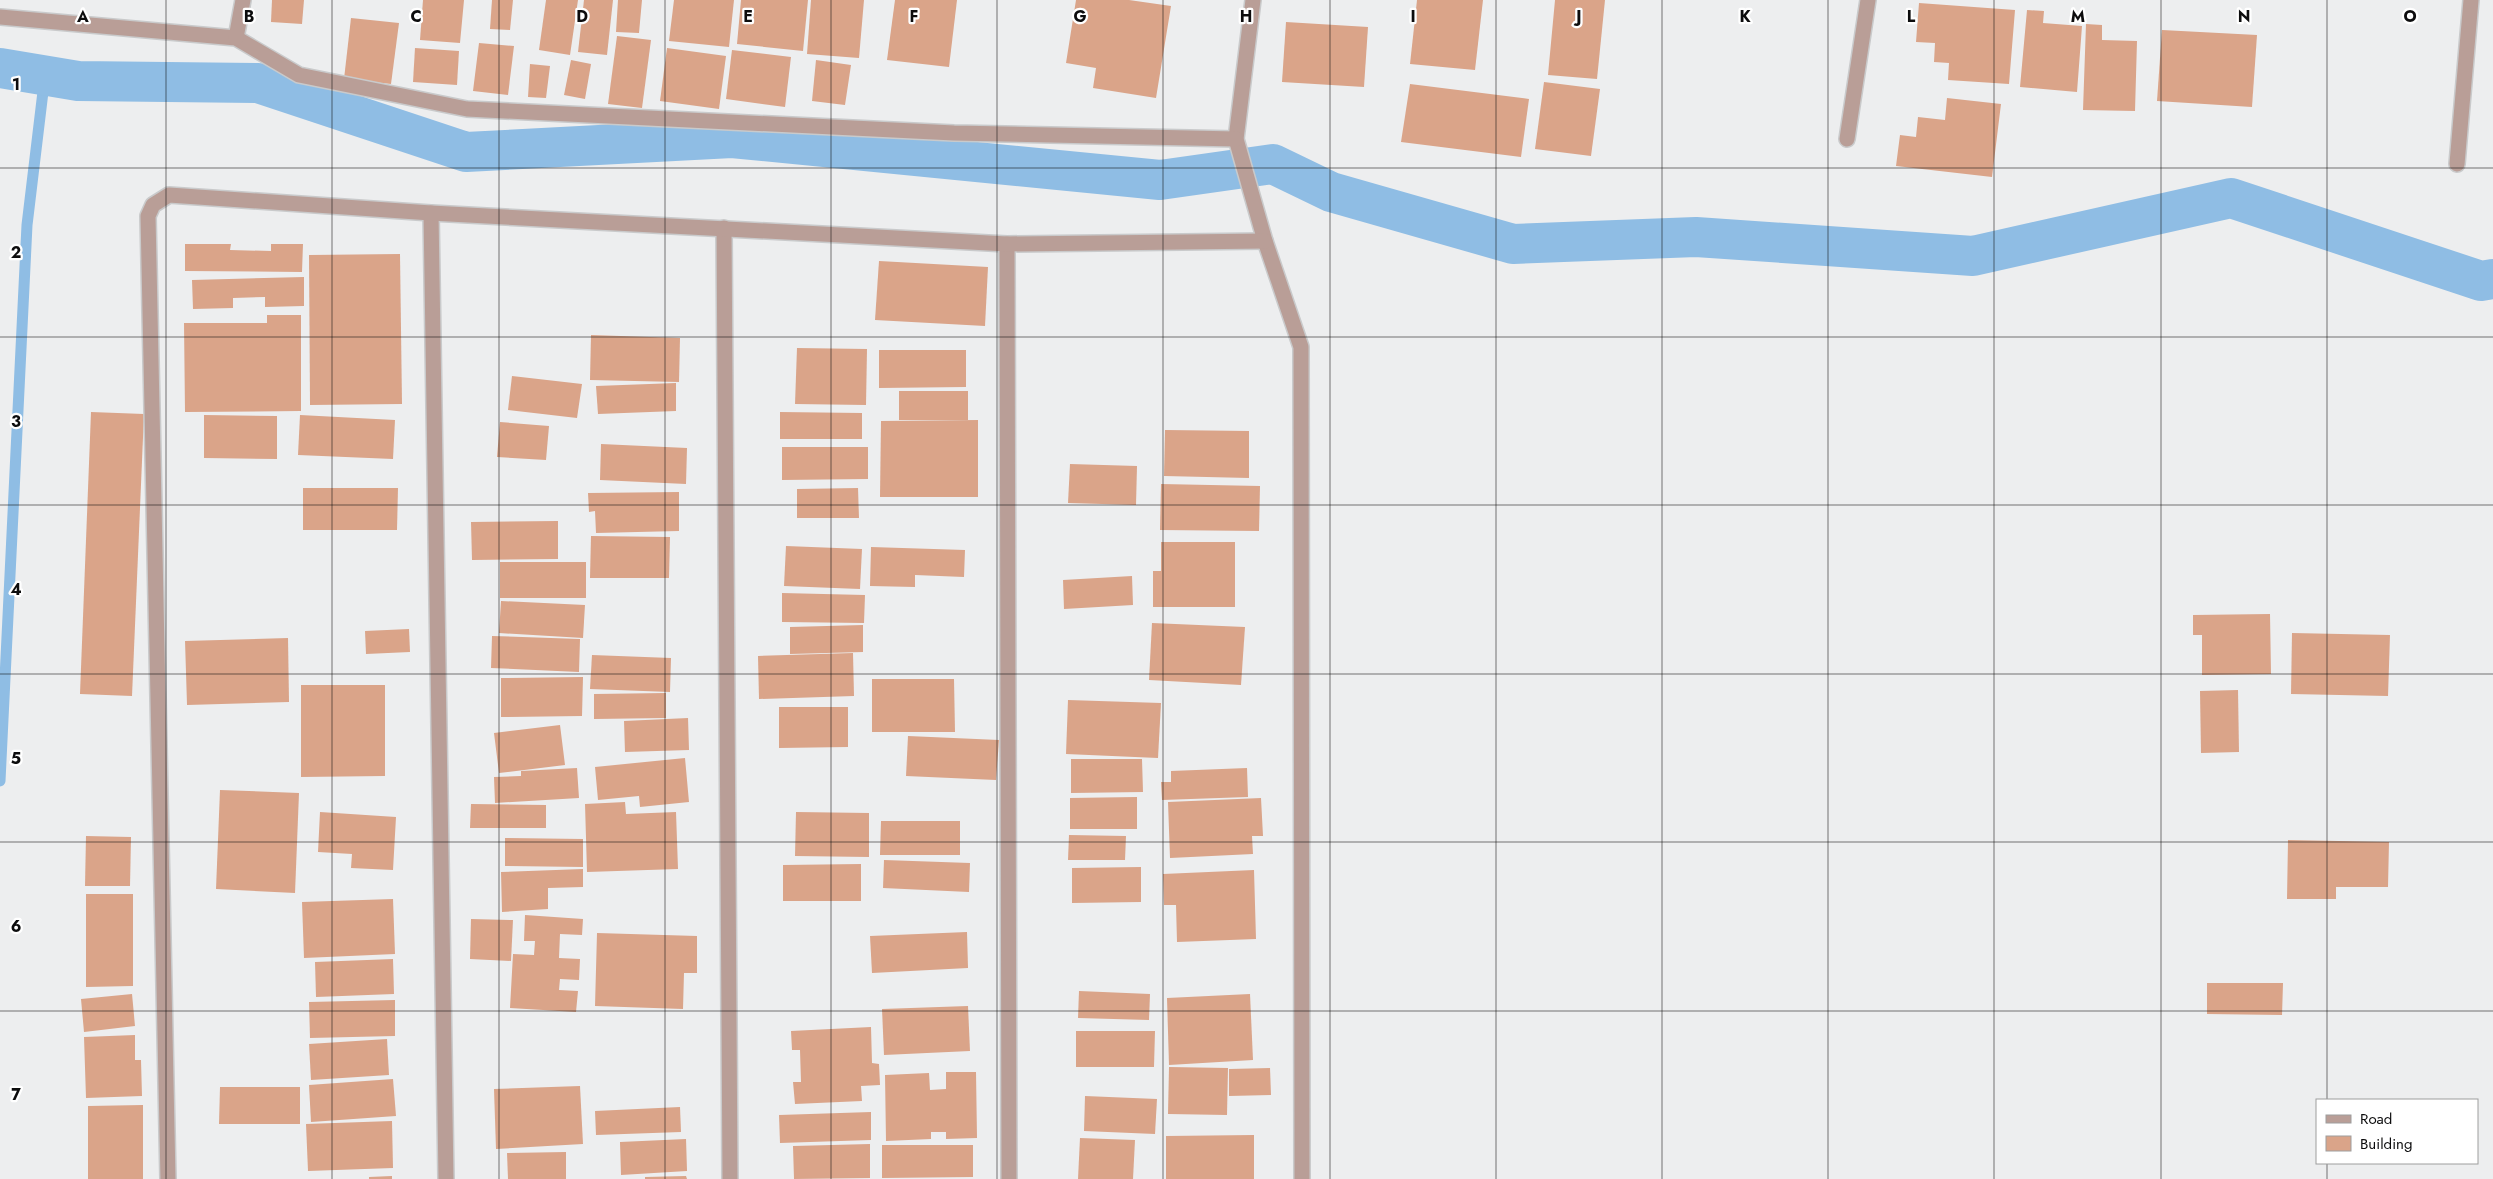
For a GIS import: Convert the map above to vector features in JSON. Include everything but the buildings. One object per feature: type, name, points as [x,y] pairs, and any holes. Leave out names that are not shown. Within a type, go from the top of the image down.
[{"type":"street","points":[[236,38],[242,0]]},
{"type":"street","points":[[1253,0],[1236,139],[1265,241],[1301,347],[1302,1179]]},
{"type":"street","points":[[1847,139],[1868,0]]},
{"type":"street","points":[[2457,164],[2471,0]]},
{"type":"street","points":[[0,17],[236,38],[299,75],[467,109],[944,132],[1236,139]]},
{"type":"street","points":[[168,1179],[148,216],[153,205],[170,195],[431,213],[1007,244],[1265,241]]},
{"type":"street","points":[[431,213],[446,1179]]},
{"type":"street","points":[[724,228],[730,1179]]},
{"type":"street","points":[[1007,244],[1009,1179]]},
{"type":"waterway","points":[[0,68],[78,81],[258,83],[466,152],[732,138],[1160,180],[1273,164],[1331,192],[1513,244],[1696,237],[1973,256],[2231,198],[2481,281],[2493,279]]},
{"type":"waterway","points":[[0,781],[27,225],[45,75]]}]
